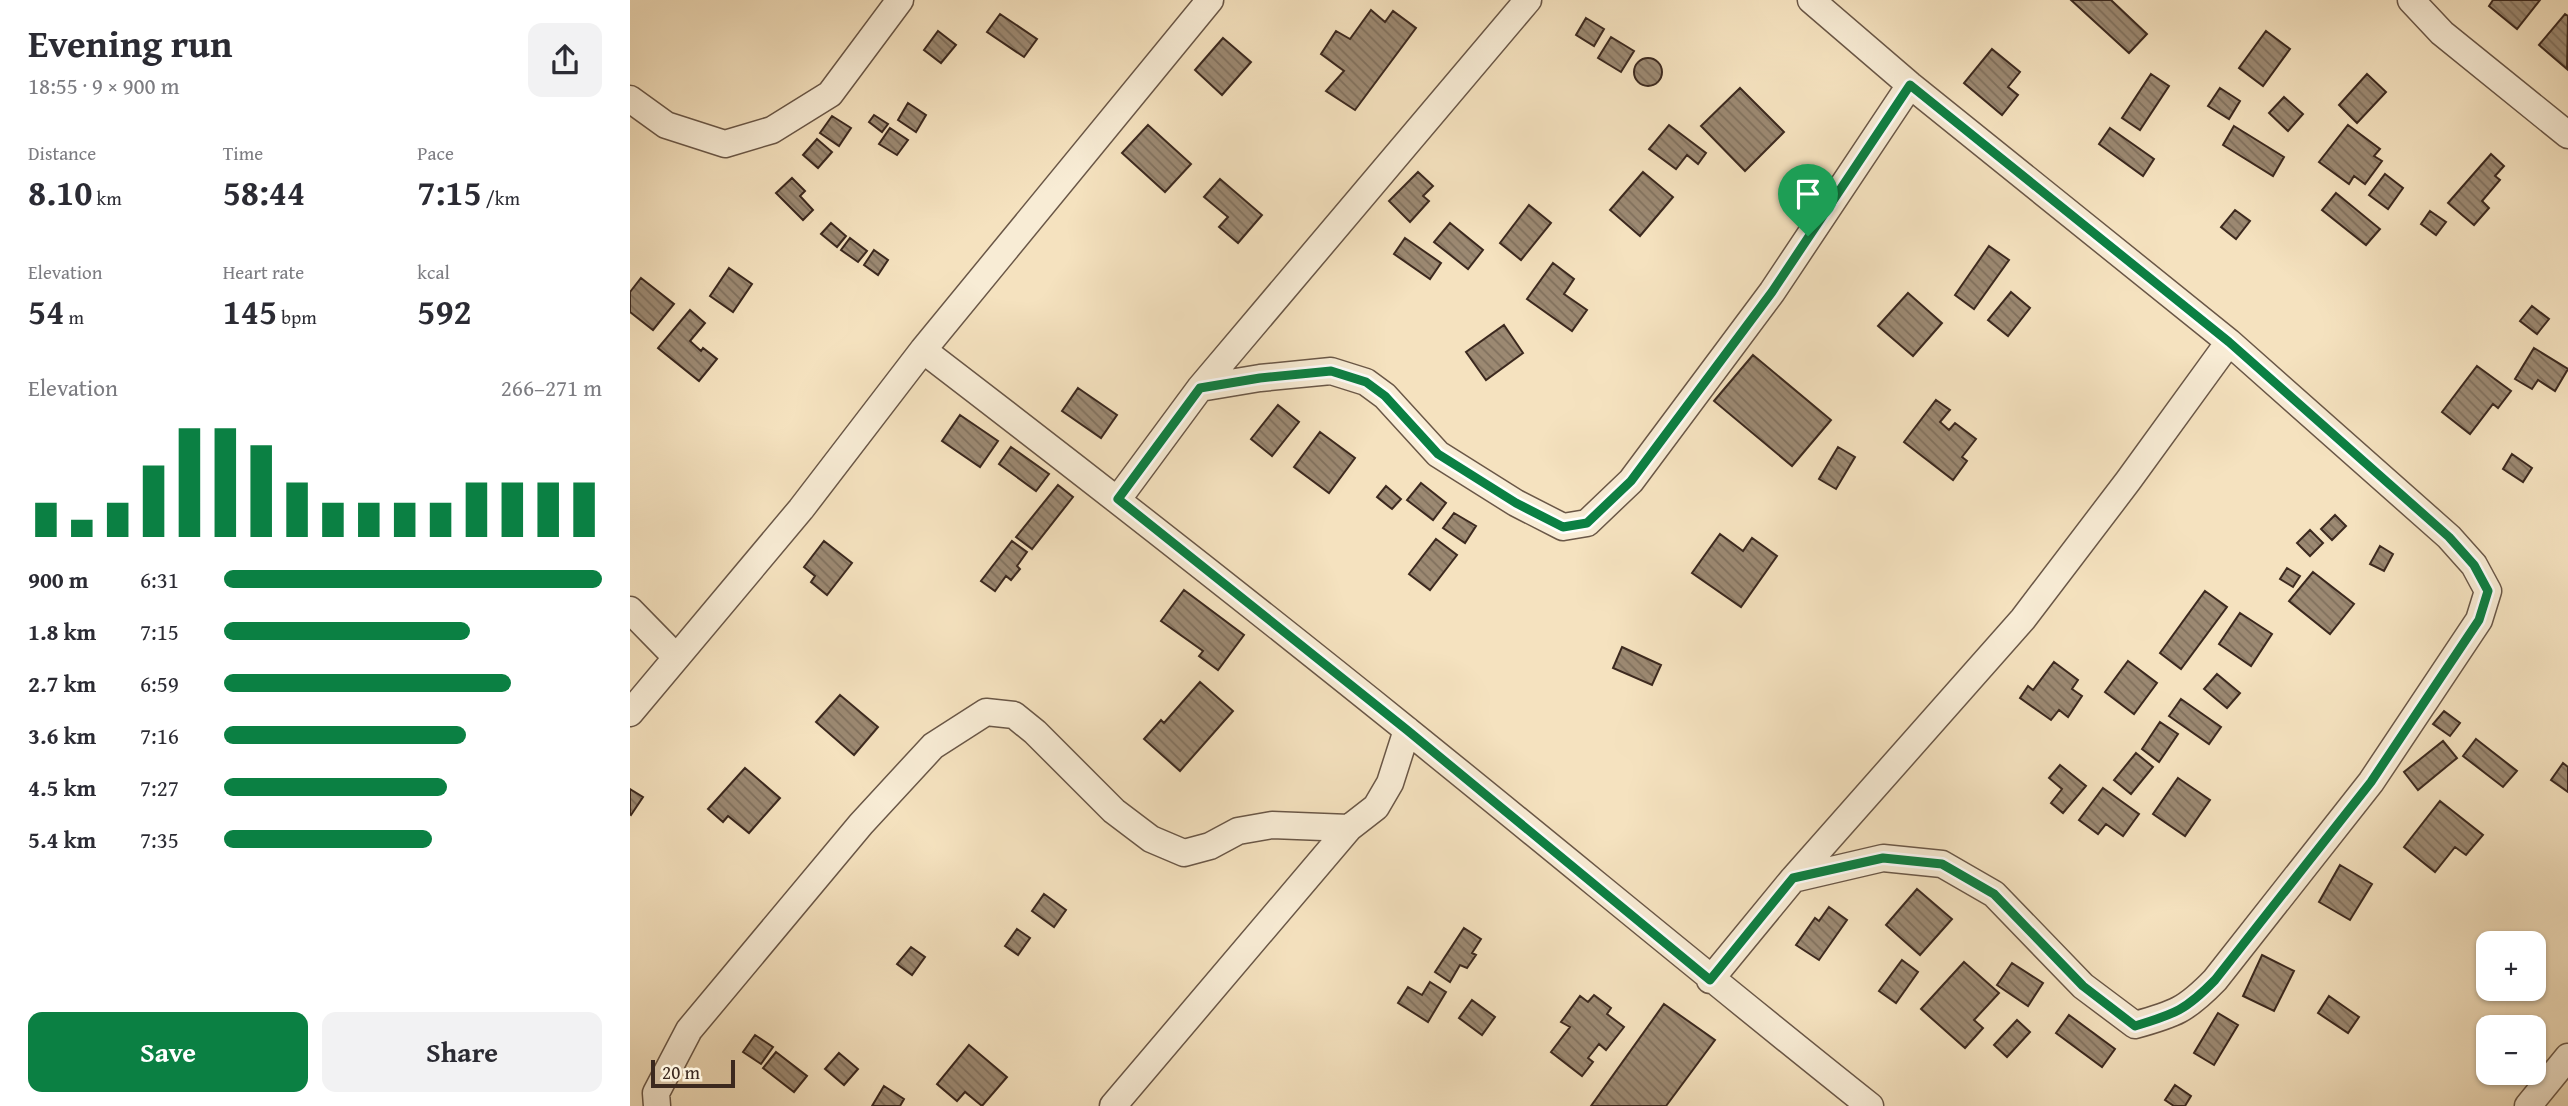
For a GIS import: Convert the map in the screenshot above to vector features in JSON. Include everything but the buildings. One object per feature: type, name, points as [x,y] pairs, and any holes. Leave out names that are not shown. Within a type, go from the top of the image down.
[{"type":"street","points":[[630,99],[666,125],[725,144],[772,130],[830,94],[900,0]]},
{"type":"street","points":[[630,713],[801,509],[923,350],[1210,0]]},
{"type":"street","points":[[1118,499],[1200,388],[1528,0]]},
{"type":"street","points":[[1793,878],[1883,858],[1942,864],[1994,894],[2083,986],[2135,1026],[2168,1016],[2193,1003],[2215,980],[2371,782],[2479,620],[2488,591],[2474,565],[2449,537],[2229,342],[1910,85],[1811,0]]},
{"type":"street","points":[[2411,0],[2442,33],[2568,135]]},
{"type":"street","points":[[1200,388],[1331,371],[1366,382],[1385,396],[1438,454],[1516,503],[1563,527],[1587,523],[1631,481],[1764,303],[1910,85]]},
{"type":"street","points":[[1710,980],[1793,878],[2023,619],[2229,342]]},
{"type":"street","points":[[923,350],[1118,499],[1407,730],[1710,980],[1870,1106]]},
{"type":"street","points":[[630,610],[676,657]]},
{"type":"street","points":[[656,1106],[656,1093],[689,1030],[809,886],[897,783],[933,746],[986,712],[1014,715],[1035,732],[1114,811],[1151,839],[1184,853],[1210,846],[1238,831],[1272,825],[1349,828]]},
{"type":"street","points":[[1113,1106],[1349,828],[1376,807],[1390,783],[1407,730]]},
{"type":"street","points":[[2528,1106],[2568,1057]]},
{"type":"route","points":[[1910,85],[2229,342],[2449,537],[2474,565],[2488,591],[2479,620],[2371,782],[2215,980],[2193,1003],[2168,1016],[2135,1026],[2083,986],[1994,894],[1942,864],[1883,858],[1793,878],[1710,980],[1407,730],[1118,499],[1200,388],[1260,378],[1331,371],[1366,382],[1385,396],[1438,454],[1516,503],[1563,527],[1587,523],[1631,481],[1772,292],[1808,236],[1910,85]]}]
